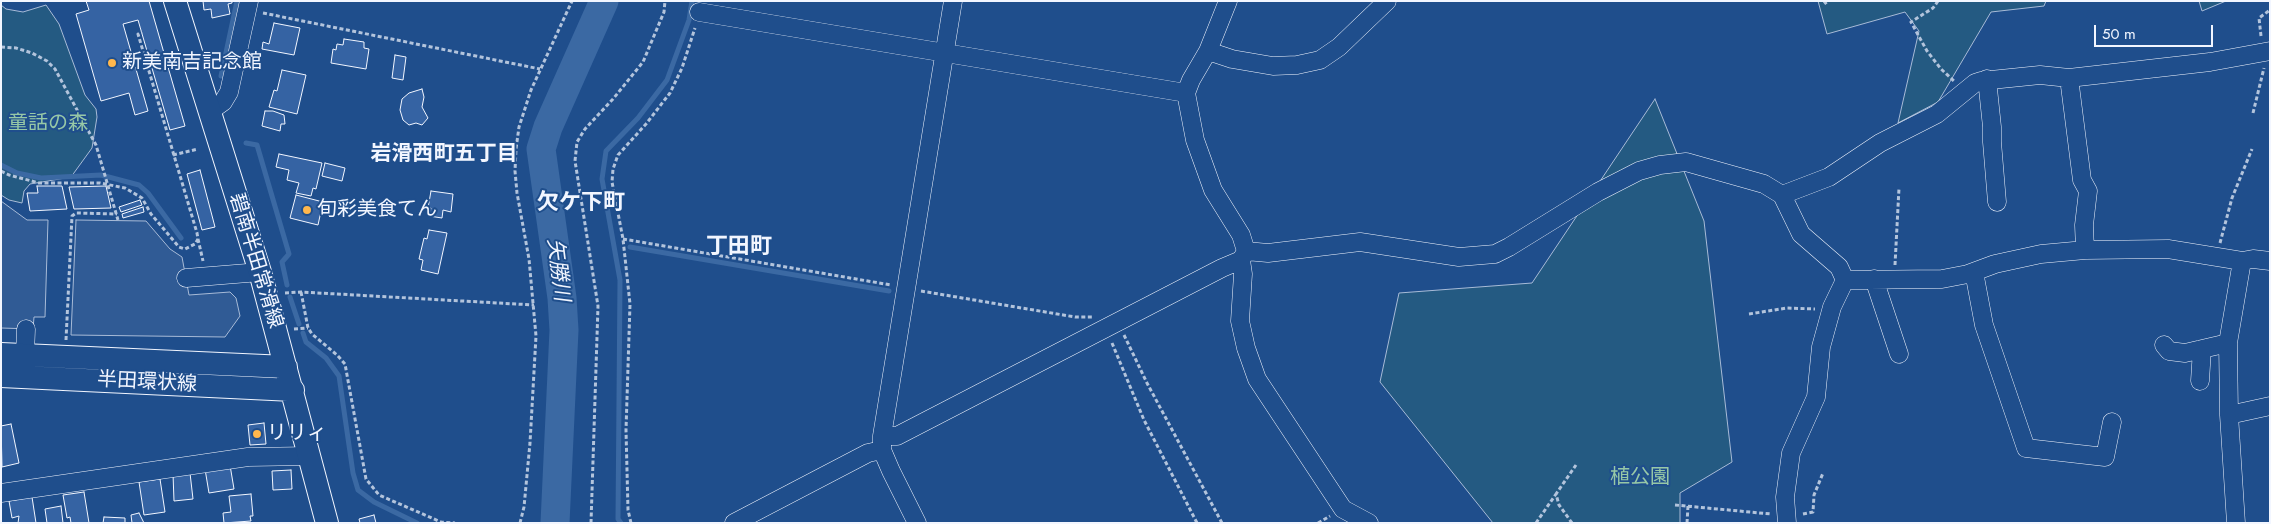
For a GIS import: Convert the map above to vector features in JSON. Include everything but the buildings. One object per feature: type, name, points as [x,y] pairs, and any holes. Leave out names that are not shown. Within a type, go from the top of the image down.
[{"type":"main road","name":"碧南半田常滑線","points":[[174,1],[267,295],[327,523]]},
{"type":"main road","name":"半田環状線","points":[[1,354],[286,367]]},
{"type":"main road","name":"半田環状線","points":[[1,376],[293,390]]},
{"type":"street","points":[[917,523],[882,443],[953,1]]},
{"type":"street","points":[[1228,1],[1208,51],[1191,80],[1186,93],[1195,140],[1213,190],[1241,235],[1244,256],[1240,321],[1246,348],[1257,379],[1329,490],[1344,509],[1369,523]]},
{"type":"street","points":[[1208,51],[1232,59],[1273,66],[1297,65],[1320,60],[1339,47],[1387,1]]},
{"type":"street","points":[[209,112],[223,102],[229,92],[248,5]]},
{"type":"street","points":[[700,12],[1186,93]]},
{"type":"street","points":[[1782,195],[1829,177],[1880,143],[1937,114],[1975,83],[1987,79],[2040,75],[2068,78],[2210,62],[2265,51]]},
{"type":"street","points":[[2068,78],[2082,180],[2088,191],[2084,225],[2084,250]]},
{"type":"street","points":[[1987,79],[1997,202]]},
{"type":"street","points":[[734,523],[868,453],[882,443],[1112,326],[1244,256],[1360,242],[1459,257],[1495,254],[1509,248],[1598,192],[1639,171],[1660,165],[1686,162],[1764,184],[1782,195],[1801,234],[1839,267],[1845,280]]},
{"type":"street","points":[[1845,280],[1942,279],[1974,272],[1995,264],[2041,254],[2084,250],[2168,249],[2242,261],[2253,259],[2270,261]]},
{"type":"street","points":[[2236,523],[2229,415],[2228,343],[2242,261]]},
{"type":"street","points":[[186,278],[260,272]]},
{"type":"street","points":[[1974,272],[1984,325],[2026,448],[2105,457],[2112,422]]},
{"type":"street","points":[[1786,519],[1785,497],[1791,453],[1816,397],[1821,347],[1832,307],[1845,280]]},
{"type":"street","points":[[1874,280],[1899,354]]},
{"type":"street","points":[[25,355],[26,329]]},
{"type":"street","points":[[2164,345],[2169,351],[2185,352],[2228,343]]},
{"type":"street","points":[[2200,381],[2202,349]]},
{"type":"street","points":[[2229,415],[2270,406]]},
{"type":"street","points":[[1,493],[248,457],[310,456]]},
{"type":"path","points":[[520,523],[524,507],[530,443],[536,336],[534,305],[515,171],[519,127],[524,108],[540,69],[572,1]]},
{"type":"path","points":[[591,523],[598,306],[575,161],[577,142],[585,129],[614,100],[643,62],[664,12],[665,1]]},
{"type":"path","points":[[1824,1],[1827,5]]},
{"type":"path","points":[[1938,1],[1932,8],[1911,22],[1927,51],[1941,69],[1954,81],[1968,88]]},
{"type":"path","points":[[248,5],[540,69]]},
{"type":"path","points":[[2253,113],[2265,62],[2259,18],[2270,10]]},
{"type":"path","points":[[630,523],[626,430],[630,304],[623,239],[612,182],[612,169],[618,155],[646,124],[670,93],[682,68],[700,12]]},
{"type":"path","points":[[142,32],[138,34],[202,252]]},
{"type":"path","points":[[1,47],[16,48],[32,53],[47,61],[55,69],[96,145],[118,220]]},
{"type":"path","points":[[173,154],[198,149]]},
{"type":"path","points":[[2217,257],[2232,198],[2252,149]]},
{"type":"path","points":[[1,171],[39,183],[100,183],[125,188],[142,198],[151,214],[179,247],[186,249],[195,244],[198,239]]},
{"type":"path","points":[[1894,278],[1899,188]]},
{"type":"path","points":[[66,341],[72,216],[76,213],[117,214]]},
{"type":"path","points":[[623,239],[1075,317],[1094,317],[1112,326],[1147,383],[1222,523]]},
{"type":"path","points":[[267,295],[301,292],[534,305]]},
{"type":"path","points":[[301,292],[308,328],[312,334],[345,364],[363,469],[371,488],[379,495],[441,522],[454,523]]},
{"type":"path","points":[[1749,314],[1793,307],[1810,309],[1832,307]]},
{"type":"path","points":[[1112,326],[1144,420],[1198,523]]},
{"type":"path","points":[[294,330],[308,328]]},
{"type":"path","points":[[1536,523],[1576,465]]},
{"type":"path","points":[[1675,506],[1688,506],[1786,519],[1813,512],[1814,496],[1823,473]]},
{"type":"path","points":[[1556,494],[1559,505],[1572,523]]},
{"type":"path","points":[[1687,523],[1688,506]]},
{"type":"green space","points":[[1818,1],[2046,1],[2044,6],[1991,12],[1938,102],[1898,123],[1919,31],[1905,12],[1827,34]]},
{"type":"green space","points":[[2199,1],[2226,1],[2202,11]]},
{"type":"green space","name":"童話の森","points":[[1,5],[6,9],[23,12],[46,5],[59,24],[85,95],[96,109],[97,117],[92,148],[71,177],[30,184],[24,191],[22,203],[9,200],[1,195]]},
{"type":"green space","name":"植公園","points":[[1655,99],[1704,221],[1732,462],[1680,493],[1680,523],[1493,523],[1380,382],[1399,293],[1532,283]]},
{"type":"shaded area","points":[[1,201],[27,220],[48,220],[45,317],[34,317],[33,329],[1,328]]},
{"type":"shaded area","points":[[76,220],[146,221],[170,249],[182,257],[189,295],[230,292],[236,298],[240,316],[225,337],[71,335]]},
{"type":"waterway","points":[[221,76],[237,1]]},
{"type":"waterway","name":"矢勝川","points":[[555,523],[564,330],[562,298],[541,149],[548,127],[604,1]]},
{"type":"waterway","points":[[621,523],[618,519],[620,280],[602,179],[606,151],[638,118],[667,80],[689,20],[692,1]]},
{"type":"waterway","points":[[246,143],[257,145],[289,254],[282,262],[287,285]]},
{"type":"waterway","points":[[1,165],[17,173],[41,178],[101,175],[139,185],[148,193],[181,238]]},
{"type":"waterway","points":[[630,247],[889,291]]},
{"type":"waterway","points":[[290,297],[299,324]]},
{"type":"waterway","points":[[303,333],[306,342],[326,358],[339,376],[353,473],[358,490],[374,502],[417,523]]},
{"type":"place","name":"新美南吉記念館","points":[[112,63]]},
{"type":"place","name":"旬彩美食てん","points":[[307,210]]},
{"type":"place","name":"リリィ","points":[[257,434]]},
{"type":"district","name":"岩滑西町五丁目","points":[[444,155]]},
{"type":"district","name":"欠ケ下町","points":[[581,204]]},
{"type":"district","name":"丁田町","points":[[739,248]]}]
